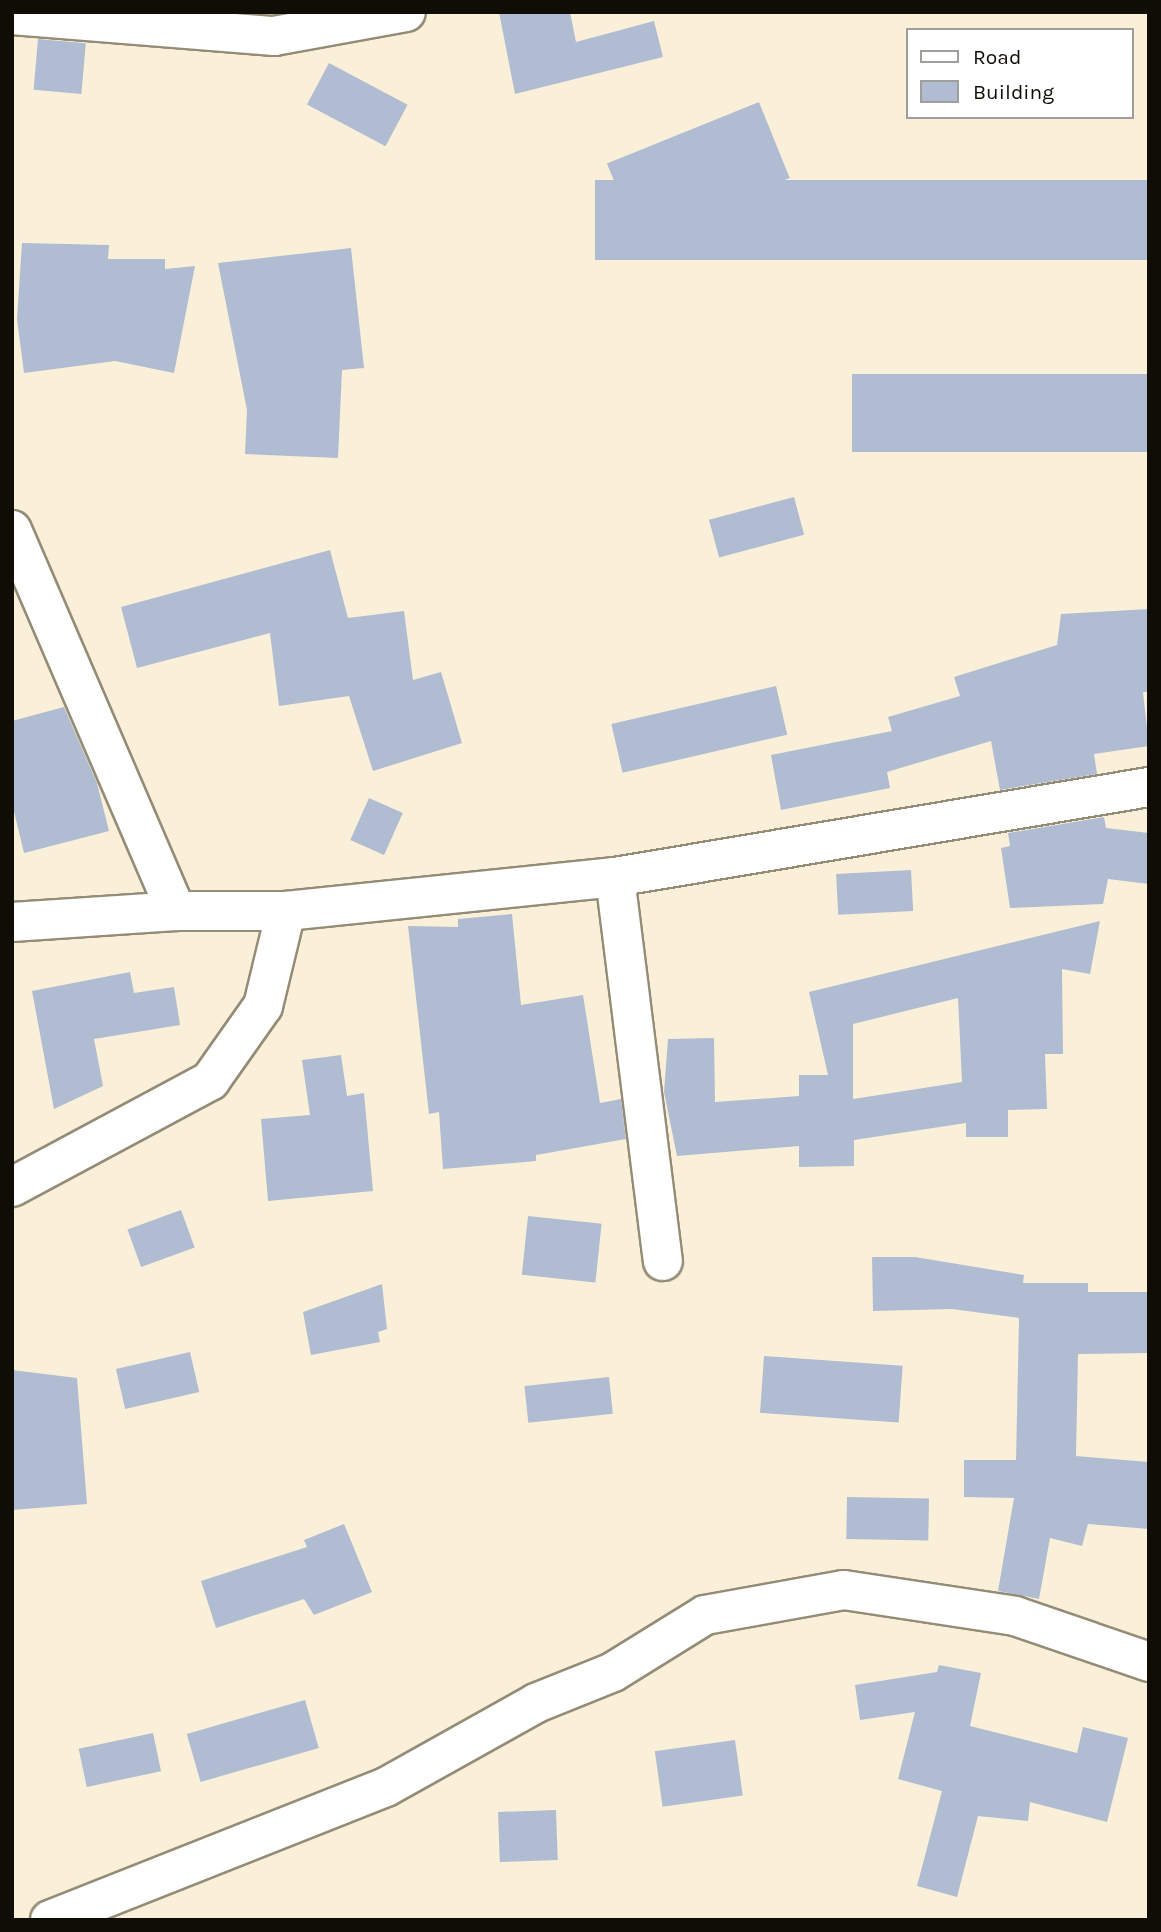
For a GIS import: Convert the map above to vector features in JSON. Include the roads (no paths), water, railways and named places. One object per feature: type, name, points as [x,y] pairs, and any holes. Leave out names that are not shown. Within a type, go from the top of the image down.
[{"type":"street","points":[[12,15],[274,36],[406,12]]},
{"type":"street","points":[[12,530],[176,911]]},
{"type":"street","points":[[12,922],[176,911],[286,911],[615,877],[1149,788]]},
{"type":"street","points":[[615,877],[663,1261]]},
{"type":"street","points":[[12,1187],[210,1081],[263,1006],[286,911]]},
{"type":"street","points":[[50,1920],[386,1787],[536,1703],[613,1672],[705,1615],[844,1590],[1015,1616],[1149,1662]]}]
